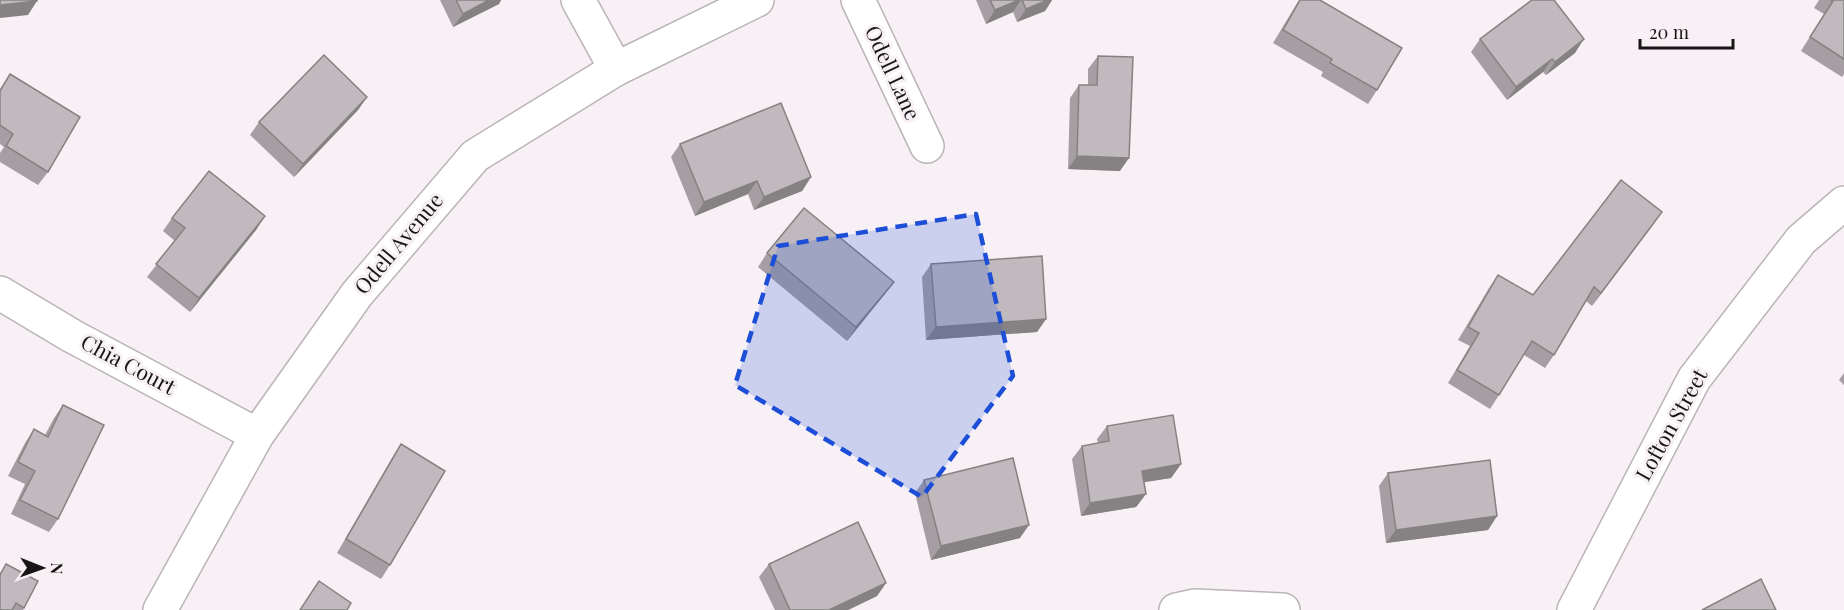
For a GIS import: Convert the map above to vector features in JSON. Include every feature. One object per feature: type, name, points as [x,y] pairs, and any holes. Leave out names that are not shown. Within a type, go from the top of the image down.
[{"type":"street","points":[[578,0],[616,69]]},
{"type":"street","name":"Odell Avenue","points":[[159,610],[257,435],[357,294],[475,156],[616,69],[757,0]]},
{"type":"street","name":"Odell Lane","points":[[858,0],[927,146]]},
{"type":"street","name":"Lofton Street","points":[[1574,610],[1694,379],[1801,240],[1844,203]]},
{"type":"street","name":"Chia Court","points":[[0,293],[83,341],[257,435]]},
{"type":"street","points":[[1176,610],[1194,606],[1283,610]]},
{"type":"highlighted area","points":[[976,214],[1013,376],[922,497],[735,385],[778,246]]},
{"type":"building","points":[[0,0],[37,0],[37,1],[0,5]]},
{"type":"building","points":[[456,0],[489,0],[463,14]]},
{"type":"building","points":[[990,0],[1019,0],[995,10]]},
{"type":"building","points":[[1022,0],[1048,0],[1026,9]]},
{"type":"building","points":[[1300,0],[1320,0],[1402,48],[1377,90],[1330,63],[1332,59],[1283,30]]},
{"type":"building","points":[[1532,0],[1554,0],[1584,39],[1555,62],[1552,59],[1516,87],[1480,39]]},
{"type":"building","points":[[1831,0],[1844,0],[1844,59],[1810,37],[1833,1]]},
{"type":"building","points":[[324,55],[367,97],[303,164],[259,122]]},
{"type":"building","points":[[1098,56],[1133,57],[1129,158],[1077,156],[1079,85],[1097,85]]},
{"type":"building","points":[[10,74],[80,117],[48,172],[6,146],[13,134],[0,125],[0,91]]},
{"type":"building","points":[[781,103],[811,177],[764,197],[757,181],[704,202],[680,144]]},
{"type":"building","points":[[209,171],[265,216],[199,298],[156,264],[185,228],[172,218]]},
{"type":"building","points":[[1621,180],[1662,212],[1601,293],[1594,287],[1554,355],[1532,341],[1499,395],[1457,370],[1479,333],[1468,327],[1498,275],[1533,295]]},
{"type":"building","points":[[804,208],[894,282],[856,327],[767,253]]},
{"type":"building","points":[[1042,256],[1046,319],[936,327],[931,264]]},
{"type":"building","points":[[63,405],[104,425],[58,519],[20,500],[35,471],[18,462],[34,429],[48,437]]},
{"type":"building","points":[[1173,415],[1181,464],[1142,471],[1146,494],[1090,503],[1082,446],[1109,441],[1107,426]]},
{"type":"building","points":[[401,444],[445,471],[390,565],[346,539]]},
{"type":"building","points":[[1013,458],[1029,525],[941,546],[924,480]]},
{"type":"building","points":[[1490,460],[1497,516],[1396,530],[1388,473]]},
{"type":"building","points":[[858,522],[886,583],[829,610],[790,610],[769,564]]},
{"type":"building","points":[[6,564],[38,581],[24,608],[16,603],[12,610],[0,610],[0,575]]},
{"type":"building","points":[[1761,579],[1776,610],[1702,610]]},
{"type":"building","points":[[319,581],[351,603],[347,610],[300,610]]}]
